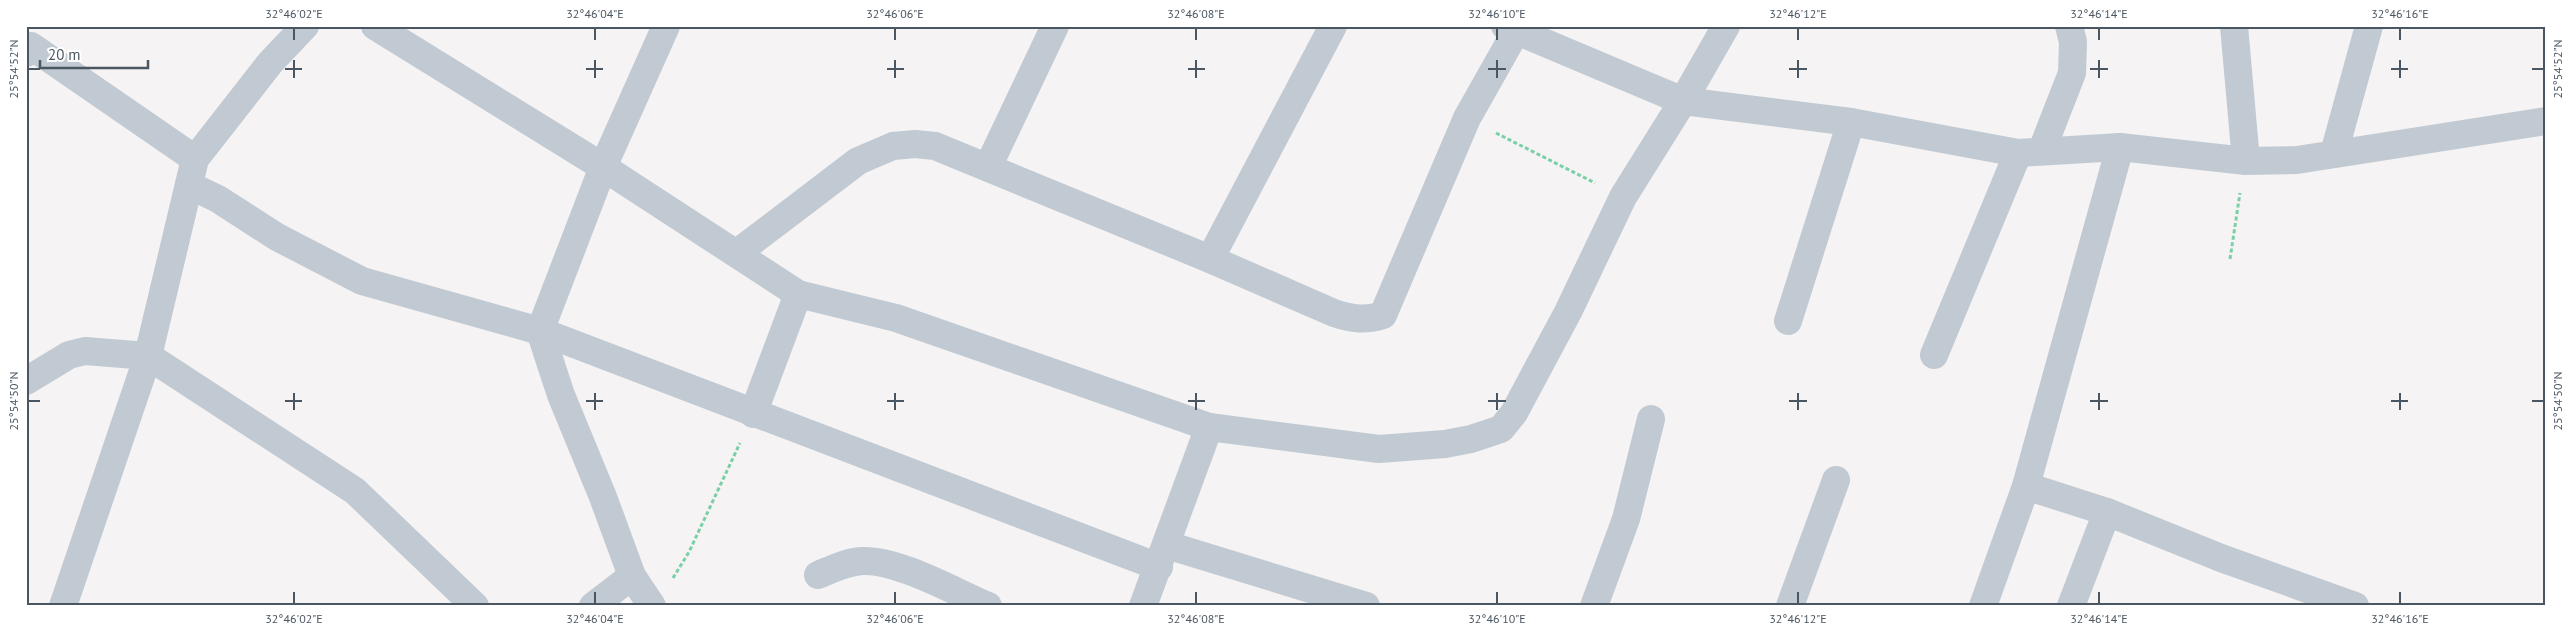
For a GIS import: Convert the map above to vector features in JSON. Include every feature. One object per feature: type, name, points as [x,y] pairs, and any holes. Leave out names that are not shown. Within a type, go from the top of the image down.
[{"type":"street","points":[[63,606],[148,356],[192,172],[270,63],[305,26]]},
{"type":"street","points":[[375,26],[603,167],[798,294],[896,318],[1209,427],[1379,449],[1445,444],[1501,429],[1514,413],[1568,312],[1622,197],[1683,101],[1726,26]]},
{"type":"street","points":[[652,606],[632,576],[603,497],[561,395],[540,331],[603,167],[666,26]]},
{"type":"street","points":[[988,167],[1055,26]]},
{"type":"street","points":[[1210,259],[1333,26]]},
{"type":"street","points":[[1934,355],[2030,152],[2072,73],[2073,42],[2069,26]]},
{"type":"street","points":[[2234,26],[2246,161]]},
{"type":"street","points":[[2334,154],[2369,26]]},
{"type":"street","points":[[737,254],[858,161],[892,146],[915,144],[935,146],[1210,259],[1334,313],[1355,319],[1371,319],[1383,315],[1467,118],[1513,28],[1683,101],[1851,122],[2030,152],[2120,147],[2246,161],[2297,160],[2546,121]]},
{"type":"street","points":[[26,53],[32,46],[192,172],[218,199],[277,237],[362,281],[540,331],[753,414],[1163,556],[1366,606]]},
{"type":"street","points":[[1788,321],[1851,122]]},
{"type":"street","points":[[1983,606],[2026,486],[2120,147]]},
{"type":"street","points":[[753,414],[798,294]]},
{"type":"street","points":[[26,381],[69,355],[85,350],[148,356],[355,491],[475,606]]},
{"type":"street","points":[[1594,606],[1626,519],[1651,419]]},
{"type":"street","points":[[1143,606],[1209,427]]},
{"type":"street","points":[[1790,606],[1836,480]]},
{"type":"street","points":[[2026,486],[2107,512],[2221,558],[2355,606]]},
{"type":"street","points":[[2071,606],[2107,512]]},
{"type":"street","points":[[818,575],[846,564],[863,561],[888,564],[988,606]]},
{"type":"street","points":[[593,606],[632,576]]},
{"type":"path","points":[[1467,118],[1622,197]]},
{"type":"path","points":[[2230,260],[2246,161]]},
{"type":"path","points":[[670,583],[690,552],[753,414]]}]
